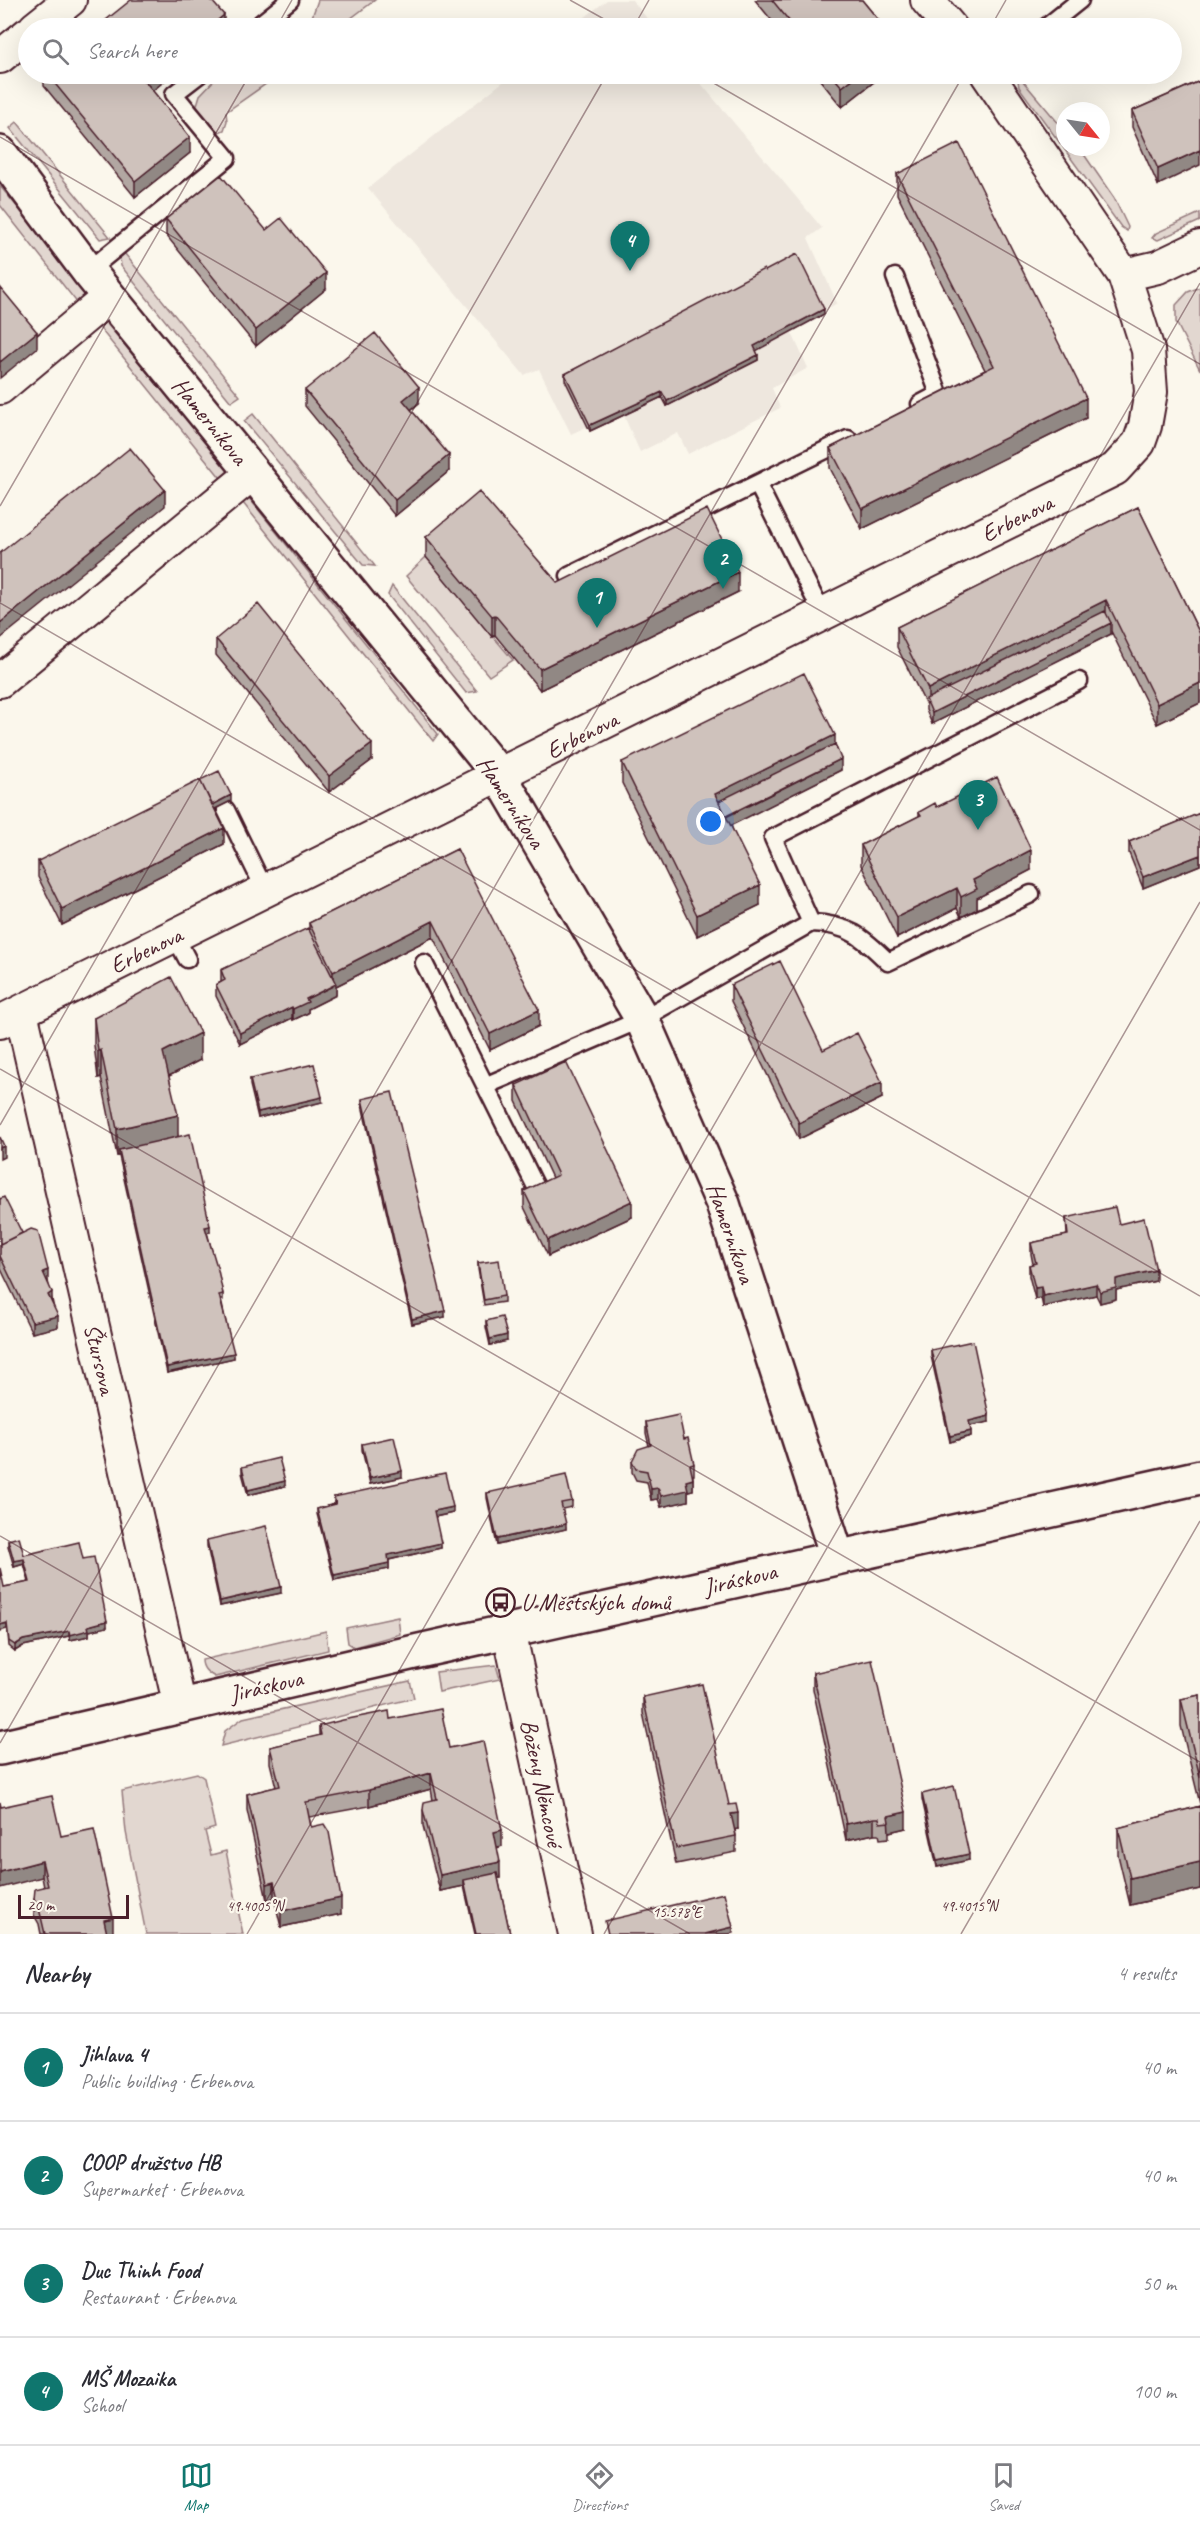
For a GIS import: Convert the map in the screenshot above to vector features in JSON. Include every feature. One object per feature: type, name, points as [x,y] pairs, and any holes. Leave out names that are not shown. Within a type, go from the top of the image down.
[{"type":"street","points":[[48,18],[70,0]]},
{"type":"street","points":[[927,0],[942,18]]},
{"type":"street","points":[[0,57],[18,42]]},
{"type":"street","name":"Erbenova","points":[[10,1017],[181,948],[266,892],[1115,469],[1139,443],[1145,426],[1151,392],[1148,350],[1124,275],[996,84]]},
{"type":"street","name":"Hamerníkova","points":[[0,153],[88,271],[500,777],[642,1019],[723,1204],[837,1556]]},
{"type":"street","points":[[1124,275],[1158,267],[1200,247]]},
{"type":"street","points":[[0,388],[110,297]]},
{"type":"street","points":[[0,681],[253,473]]},
{"type":"street","name":"Štursova","points":[[10,1017],[180,1707]]},
{"type":"street","name":"Jiráskova","points":[[0,1748],[837,1556],[1200,1477]]},
{"type":"street","name":"Boženy Němcové","points":[[509,1631],[575,1934]]},
{"type":"lane","points":[[268,18],[290,0]]},
{"type":"lane","points":[[1058,18],[1080,0]]},
{"type":"lane","points":[[88,271],[226,158],[174,94],[187,84]]},
{"type":"lane","points":[[895,278],[939,394],[907,410]]},
{"type":"lane","points":[[569,576],[864,432]]},
{"type":"lane","points":[[758,485],[823,615]]},
{"type":"lane","points":[[811,923],[773,838],[1079,681]]},
{"type":"lane","points":[[226,810],[266,892]]},
{"type":"lane","points":[[487,1085],[642,1019],[811,923],[831,923],[851,931],[865,939],[888,962],[1031,894]]},
{"type":"lane","points":[[424,963],[537,1189]]},
{"type":"shaded area","points":[[318,0],[375,0],[351,18],[312,18]]},
{"type":"shaded area","points":[[607,0],[632,0],[647,18],[584,18]]},
{"type":"shaded area","points":[[210,84],[266,84],[226,112],[227,121],[224,130],[219,132],[208,125],[196,108],[200,95]]},
{"type":"shaded area","points":[[500,84],[701,84],[822,228],[808,238],[837,303],[791,331],[808,368],[772,388],[780,408],[688,454],[678,433],[640,452],[624,416],[590,431],[586,427],[571,434],[539,369],[524,375],[368,188]]},
{"type":"shaded area","points":[[1019,84],[1025,84],[1056,120],[1056,138]]},
{"type":"shaded area","points":[[17,122],[110,237],[100,239],[10,128]]},
{"type":"shaded area","points":[[1069,156],[1085,156],[1114,198],[1128,227],[1127,231],[1121,227]]},
{"type":"shaded area","points":[[0,186],[90,295],[82,309],[0,205]]},
{"type":"shaded area","points":[[1200,213],[1200,221],[1158,240],[1152,238],[1156,233]]},
{"type":"shaded area","points":[[125,253],[240,396],[231,402],[121,266],[120,258]]},
{"type":"shaded area","points":[[1200,287],[1200,370],[1176,322],[1176,305],[1188,292]]},
{"type":"shaded area","points":[[103,319],[231,473],[224,482],[94,321]]},
{"type":"shaded area","points":[[253,414],[375,566],[363,565],[244,421]]},
{"type":"shaded area","points":[[239,498],[249,498],[438,734],[433,741]]},
{"type":"shaded area","points":[[426,557],[513,660],[489,676],[406,576]]},
{"type":"shaded area","points":[[392,586],[477,691],[466,693],[388,595]]},
{"type":"shaded area","points":[[398,1617],[400,1634],[354,1647],[348,1643],[346,1628]]},
{"type":"shaded area","points":[[326,1631],[328,1650],[215,1677],[206,1670],[202,1663],[202,1660]]},
{"type":"shaded area","points":[[496,1665],[500,1679],[439,1692],[436,1672]]},
{"type":"shaded area","points":[[410,1681],[414,1698],[221,1746],[225,1731],[243,1718]]},
{"type":"shaded area","points":[[197,1773],[204,1778],[215,1828],[205,1831],[211,1855],[226,1851],[243,1934],[146,1934],[126,1832],[122,1791]]},
{"type":"building","points":[[131,0],[211,0],[224,15],[220,18],[108,18]]},
{"type":"building","points":[[772,0],[862,0],[877,18],[787,18]]},
{"type":"building","points":[[1200,81],[1200,150],[1158,169],[1132,111]]},
{"type":"building","points":[[55,84],[147,84],[190,137],[135,181]]},
{"type":"building","points":[[959,143],[1086,398],[862,509],[830,448],[994,366],[897,174]]},
{"type":"building","points":[[221,175],[266,230],[281,218],[326,273],[256,330],[166,219]]},
{"type":"building","points":[[797,254],[824,309],[754,346],[758,355],[667,401],[662,392],[590,425],[565,374],[764,269],[765,271]]},
{"type":"building","points":[[0,287],[37,332],[0,362]]},
{"type":"building","points":[[375,333],[419,387],[403,400],[449,455],[395,500],[305,390]]},
{"type":"building","points":[[130,448],[165,490],[0,623],[0,553]]},
{"type":"building","points":[[479,492],[558,583],[707,509],[738,572],[540,669],[426,537]]},
{"type":"building","points":[[1138,507],[1200,634],[1200,683],[1157,704],[1106,600],[928,689],[897,627]]},
{"type":"building","points":[[258,604],[372,744],[329,776],[216,639]]},
{"type":"building","points":[[1105,611],[1111,623],[932,713],[926,699]]},
{"type":"building","points":[[804,673],[835,735],[715,794],[760,885],[697,915],[622,762]]},
{"type":"building","points":[[835,744],[841,759],[726,816],[719,801]]},
{"type":"building","points":[[219,771],[231,795],[212,805],[200,780]]},
{"type":"building","points":[[997,777],[1031,850],[973,880],[977,889],[961,897],[957,888],[897,917],[861,845],[921,815],[919,812],[935,803],[937,807]]},
{"type":"building","points":[[200,780],[224,828],[62,909],[38,861]]},
{"type":"building","points":[[1200,813],[1200,855],[1143,877],[1129,842]]},
{"type":"building","points":[[457,849],[539,1010],[490,1034],[433,921],[333,972],[309,923]]},
{"type":"building","points":[[308,928],[336,984],[306,999],[308,1002],[293,1009],[292,1007],[240,1033],[216,985],[225,980],[221,970]]},
{"type":"building","points":[[780,961],[823,1050],[857,1033],[882,1082],[799,1123],[731,985]]},
{"type":"building","points":[[171,977],[200,1033],[163,1052],[178,1115],[117,1129],[101,1050],[98,1051],[94,1018]]},
{"type":"building","points":[[566,1062],[632,1201],[548,1240],[524,1191],[558,1175],[516,1085]]},
{"type":"building","points":[[314,1064],[322,1097],[258,1112],[250,1079]]},
{"type":"building","points":[[392,1092],[445,1311],[412,1319],[362,1099]]},
{"type":"building","points":[[190,1134],[210,1226],[205,1227],[218,1270],[223,1294],[219,1295],[234,1353],[167,1367],[119,1150]]},
{"type":"building","points":[[4,1197],[22,1233],[0,1244],[0,1199]]},
{"type":"building","points":[[1115,1207],[1119,1224],[1144,1218],[1156,1270],[1116,1279],[1116,1288],[1100,1292],[1096,1284],[1043,1296],[1041,1287],[1035,1288],[1029,1265],[1036,1263],[1031,1243],[1068,1235],[1066,1218]]},
{"type":"building","points":[[31,1229],[38,1231],[48,1270],[43,1272],[52,1292],[48,1295],[58,1316],[32,1322],[0,1256],[0,1244]]},
{"type":"building","points":[[499,1260],[504,1296],[484,1300],[478,1263]]},
{"type":"building","points":[[502,1317],[507,1335],[490,1339],[486,1321]]},
{"type":"building","points":[[973,1341],[989,1416],[969,1421],[971,1431],[950,1436],[931,1350]]},
{"type":"building","points":[[679,1415],[684,1439],[688,1438],[694,1464],[690,1465],[693,1479],[686,1481],[688,1490],[661,1496],[658,1488],[651,1489],[647,1471],[636,1469],[632,1461],[638,1449],[651,1445],[646,1422]]},
{"type":"building","points":[[394,1437],[402,1471],[370,1478],[362,1444]]},
{"type":"building","points":[[279,1458],[285,1481],[248,1490],[242,1467]]},
{"type":"building","points":[[445,1473],[453,1507],[434,1511],[441,1543],[388,1555],[389,1563],[334,1575],[317,1509],[336,1504],[334,1497]]},
{"type":"building","points":[[566,1475],[572,1501],[561,1503],[566,1524],[497,1539],[487,1493]]},
{"type":"building","points":[[266,1526],[281,1587],[220,1601],[207,1540]]},
{"type":"building","points":[[19,1537],[24,1555],[79,1542],[83,1559],[94,1557],[107,1621],[88,1626],[89,1630],[70,1635],[69,1631],[23,1640],[15,1645],[9,1641],[7,1623],[0,1625],[0,1568],[4,1587],[30,1582],[24,1559],[14,1561],[8,1540]]},
{"type":"building","points":[[872,1660],[906,1812],[888,1816],[889,1822],[880,1823],[879,1818],[874,1818],[846,1824],[813,1673]]},
{"type":"building","points":[[702,1684],[729,1805],[736,1804],[738,1813],[731,1814],[736,1836],[676,1848],[643,1697]]},
{"type":"building","points":[[1200,1695],[1200,1777],[1181,1699]]},
{"type":"building","points":[[441,1709],[449,1748],[483,1741],[502,1830],[494,1832],[500,1862],[440,1875],[423,1810],[424,1802],[437,1799],[431,1773],[369,1790],[306,1802],[311,1827],[324,1824],[329,1832],[341,1898],[281,1911],[274,1882],[267,1884],[247,1794],[280,1786],[270,1747],[321,1735],[319,1726],[343,1720],[389,1711],[390,1719]]},
{"type":"building","points":[[954,1786],[969,1854],[937,1861],[922,1794]]},
{"type":"building","points":[[52,1796],[61,1836],[94,1829],[113,1918],[104,1920],[107,1934],[45,1934],[39,1908],[34,1899],[35,1889],[48,1886],[42,1861],[0,1872],[0,1802],[1,1807]]},
{"type":"building","points":[[1200,1806],[1200,1862],[1130,1878],[1118,1828]]},
{"type":"building","points":[[497,1873],[510,1934],[476,1934],[464,1880]]},
{"type":"building","points":[[724,1893],[733,1927],[705,1934],[608,1934],[605,1921]]},
{"type":"place","name":"MŠ Mozaika","points":[[630,271]]},
{"type":"place","name":"COOP družstvo HB","points":[[723,589]]},
{"type":"place","name":"Jihlava 4","points":[[597,628]]},
{"type":"place","name":"Duc Thinh Food","points":[[978,830]]},
{"type":"place","name":"U Městských domů","points":[[500,1602]]}]
